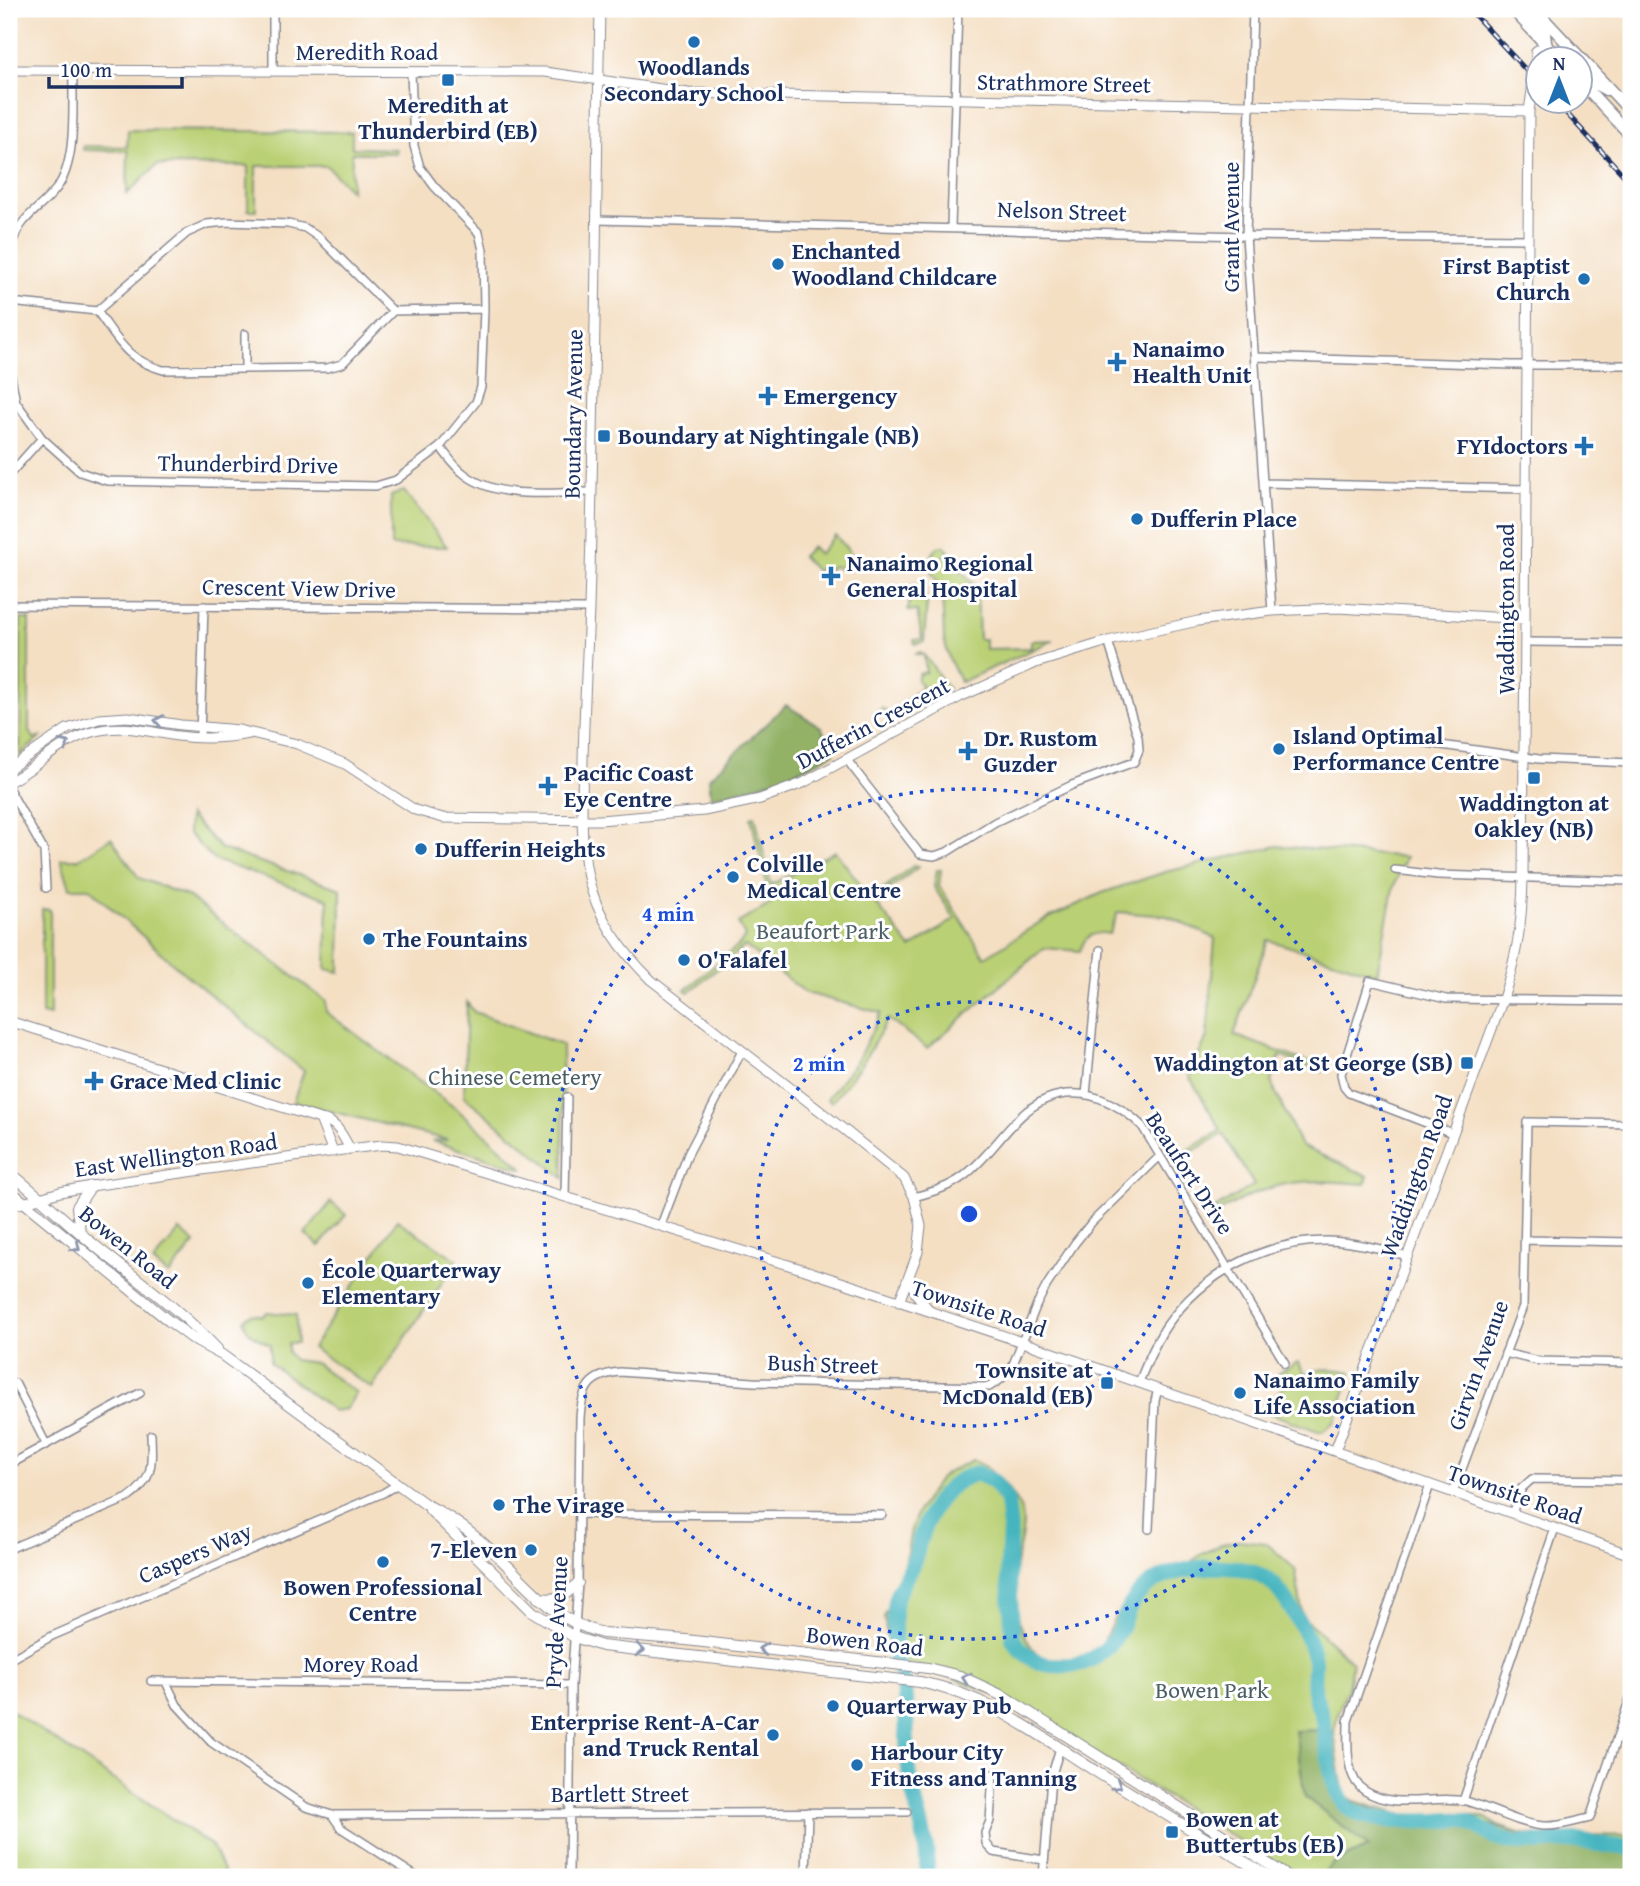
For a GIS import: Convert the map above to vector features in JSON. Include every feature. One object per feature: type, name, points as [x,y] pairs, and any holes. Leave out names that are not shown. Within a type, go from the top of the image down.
[{"type":"main road","points":[[1512,9],[1547,44],[1556,46]]},
{"type":"main road","points":[[1524,9],[1545,33],[1547,44]]},
{"type":"main road","points":[[1535,9],[1631,111]]},
{"type":"main road","points":[[1594,83],[1617,97]]},
{"type":"main road","points":[[1594,96],[1631,136]]},
{"type":"main road","name":"Bowen Road","points":[[9,1172],[203,1334],[222,1354]]},
{"type":"main road","points":[[80,1233],[77,1207],[91,1186]]},
{"type":"main road","name":"Bowen Road","points":[[9,1190],[169,1321],[196,1341],[222,1354],[425,1504],[533,1612],[573,1637],[602,1646],[908,1680],[965,1694],[1005,1712],[1132,1794],[1270,1877]]},
{"type":"main road","name":"Bowen Road","points":[[425,1504],[451,1517],[468,1530],[555,1612],[592,1630],[880,1662],[960,1676],[1005,1697],[1289,1877]]},
{"type":"main road","points":[[538,1598],[560,1598],[578,1583]]},
{"type":"street","points":[[273,9],[273,71]]},
{"type":"street","name":"Boundary Avenue","points":[[600,9],[589,609],[582,820],[590,883],[603,918],[620,945],[651,980],[895,1169],[904,1178],[914,1196]]},
{"type":"street","points":[[951,228],[958,9]]},
{"type":"street","name":"Grant Avenue","points":[[1253,9],[1245,236],[1256,357],[1272,611]]},
{"type":"street","name":"Meredith Road","points":[[9,70],[545,72],[599,80]]},
{"type":"street","name":"Thunderbird Drive","points":[[73,71],[71,144],[67,168],[57,189],[16,229],[12,244],[9,366],[16,402],[43,438],[80,472],[107,481],[376,486],[396,480],[440,447],[476,402],[481,387],[483,250],[479,233],[419,167],[414,146],[411,72]]},
{"type":"street","name":"Strathmore Street","points":[[599,80],[688,93],[1524,111]]},
{"type":"street","name":"Waddington Road","points":[[1335,1451],[1503,999],[1517,954],[1522,920],[1529,116]]},
{"type":"street","name":"Nelson Street","points":[[596,220],[1245,236],[1527,239]]},
{"type":"street","points":[[10,302],[97,311],[187,233],[207,224],[227,222],[288,224],[305,228],[321,239],[393,311]]},
{"type":"street","points":[[97,311],[128,354],[142,364],[163,370],[327,368],[342,364],[393,311],[484,309]]},
{"type":"street","points":[[245,334],[245,369]]},
{"type":"street","points":[[1256,357],[1527,365],[1631,365]]},
{"type":"street","points":[[9,475],[43,438]]},
{"type":"street","points":[[440,447],[462,472],[482,484],[504,491],[591,492]]},
{"type":"street","points":[[1264,483],[1526,489]]},
{"type":"street","name":"Crescent View Drive","points":[[9,604],[589,609]]},
{"type":"street","points":[[200,732],[204,606]]},
{"type":"street","name":"Dufferin Crescent","points":[[9,769],[67,729],[99,719],[128,717],[200,732],[250,734],[286,741],[329,757],[358,772],[402,803],[429,814],[469,820],[582,820],[704,811],[740,805],[779,793],[847,760],[960,697],[1036,663],[1108,641],[1198,621],[1272,611],[1338,608],[1525,619]]},
{"type":"street","points":[[847,760],[920,854],[934,856],[947,852],[996,822],[1050,795],[1134,762],[1139,750],[1138,737],[1108,641]]},
{"type":"street","points":[[1525,642],[1631,643]]},
{"type":"street","name":"Dufferin Crescent","points":[[9,782],[68,742],[92,732],[128,728],[183,737],[200,732]]},
{"type":"street","points":[[1420,741],[1524,758],[1631,763]]},
{"type":"street","points":[[9,789],[44,851],[46,888]]},
{"type":"street","points":[[1395,870],[1523,879],[1631,881]]},
{"type":"street","points":[[1086,1095],[1100,950]]},
{"type":"street","points":[[1452,1133],[1349,1093],[1344,1087],[1341,1074],[1370,981],[1446,999],[1631,1001]]},
{"type":"street","points":[[9,1021],[329,1120],[337,1126],[350,1149]]},
{"type":"street","points":[[661,1225],[688,1154],[742,1051]]},
{"type":"street","name":"Beaufort Drive","points":[[914,1196],[944,1187],[967,1174],[1017,1120],[1035,1106],[1060,1096],[1086,1095],[1114,1103],[1142,1126],[1286,1363]]},
{"type":"street","points":[[565,1196],[567,1097]]},
{"type":"street","points":[[320,1119],[333,1152]]},
{"type":"street","name":"Girvin Avenue","points":[[1452,1493],[1523,1306],[1527,1122],[1631,1124]]},
{"type":"street","name":"Townsite Road","points":[[350,1149],[398,1146],[661,1225],[1139,1382],[1631,1555]]},
{"type":"street","name":"East Wellington Road","points":[[9,1207],[91,1186],[350,1149]]},
{"type":"street","name":"Bush Street","points":[[599,1376],[628,1372],[742,1381],[981,1388],[994,1384],[1009,1371],[1046,1285],[1075,1243],[1092,1222],[1160,1156]]},
{"type":"street","points":[[899,1302],[920,1239],[921,1226],[914,1196]]},
{"type":"street","points":[[1524,1240],[1631,1242]]},
{"type":"street","points":[[1139,1382],[1166,1327],[1176,1313],[1190,1298],[1228,1269],[1281,1247],[1325,1241],[1366,1245],[1407,1256]]},
{"type":"street","points":[[909,1274],[916,1294],[931,1312]]},
{"type":"street","points":[[1506,1353],[1538,1361],[1631,1363]]},
{"type":"street","name":"Pryde Avenue","points":[[569,1877],[571,1685],[578,1583],[581,1405],[585,1389],[599,1376]]},
{"type":"street","points":[[15,1383],[46,1444]]},
{"type":"street","points":[[1149,1529],[1154,1401],[1158,1389]]},
{"type":"street","points":[[9,1465],[140,1393]]},
{"type":"street","points":[[9,1549],[140,1490],[147,1481],[150,1470],[151,1435]]},
{"type":"street","points":[[1512,1513],[1522,1488],[1532,1479],[1631,1480]]},
{"type":"street","name":"Caspers Way","points":[[9,1660],[52,1636],[383,1493],[398,1484]]},
{"type":"street","points":[[1430,1485],[1348,1721],[1348,1751],[1353,1778],[1365,1791],[1396,1801],[1463,1801],[1545,1826],[1590,1818],[1631,1695]]},
{"type":"street","points":[[580,1514],[882,1515]]},
{"type":"street","points":[[1463,1801],[1555,1528]]},
{"type":"street","name":"Morey Road","points":[[151,1681],[571,1685]]},
{"type":"street","points":[[166,1682],[177,1704],[211,1742],[306,1807],[332,1815],[341,1828],[417,1877]]},
{"type":"street","points":[[1043,1877],[1051,1778],[1060,1748]]},
{"type":"street","points":[[993,1774],[986,1843],[993,1852],[1044,1860]]},
{"type":"street","points":[[806,1877],[807,1812]]},
{"type":"street","name":"Bartlett Street","points":[[332,1815],[907,1812]]},
{"type":"green space","points":[[128,130],[352,132],[352,148],[396,149],[396,153],[352,153],[351,191],[327,166],[256,166],[256,210],[248,210],[248,166],[157,165],[127,194],[128,151],[83,150],[83,146],[127,147]]},
{"type":"green space","points":[[404,491],[447,547],[391,546],[391,496]]},
{"type":"green space","points":[[835,535],[855,558],[853,561],[856,564],[850,570],[844,564],[838,569],[831,567],[828,572],[823,568],[816,571],[802,556],[812,547],[819,554]]},
{"type":"green space","points":[[943,546],[949,551],[945,555],[977,587],[979,639],[985,639],[985,649],[1031,648],[1031,641],[1054,640],[961,682],[949,659],[944,638],[942,590],[931,571],[932,554],[938,547]]},
{"type":"green space","points":[[915,584],[922,587],[927,602],[924,642],[915,644],[914,640],[922,639],[917,611],[908,611],[911,592],[907,588]]},
{"type":"green space","points":[[21,619],[29,619],[29,732],[34,738],[41,737],[20,755]]},
{"type":"green space","points":[[924,655],[948,688],[893,718],[877,713],[882,708],[891,715],[922,686],[917,680],[919,674],[926,672]]},
{"type":"green space","points":[[786,705],[821,727],[834,753],[774,780],[711,797],[709,778]]},
{"type":"green space","points":[[189,815],[221,849],[341,889],[340,972],[326,969],[328,899],[214,860],[188,833]]},
{"type":"green space","name":"Beaufort Park","points":[[755,816],[771,885],[835,851],[871,898],[913,866],[918,867],[874,901],[911,948],[955,919],[934,887],[937,870],[941,870],[939,886],[985,957],[1042,921],[1102,893],[1165,872],[1277,846],[1406,857],[1393,888],[1377,974],[1268,940],[1234,1035],[1323,1068],[1322,1072],[1280,1056],[1271,1082],[1301,1146],[1368,1176],[1365,1184],[1322,1181],[1287,1184],[1253,1194],[1215,1214],[1213,1210],[1254,1185],[1223,1134],[1181,1158],[1179,1155],[1221,1130],[1189,1076],[1207,1037],[1215,938],[1167,916],[1118,912],[1109,934],[1091,936],[1080,951],[1044,948],[927,1048],[888,1019],[863,1062],[832,1102],[827,1099],[858,1059],[881,1013],[806,993],[745,946],[689,992],[685,990],[741,943],[745,936],[738,923],[771,904],[751,817]]},
{"type":"green space","points":[[111,838],[139,878],[187,896],[326,1001],[326,1012],[459,1111],[524,1169],[432,1141],[448,1140],[293,1102],[304,1071],[185,974],[89,888],[70,888],[61,859],[79,859]]},
{"type":"green space","points":[[42,909],[50,910],[50,1016],[42,1014]]},
{"type":"green space","name":"Chinese Cemetery","points":[[467,1002],[474,1012],[562,1045],[564,1178],[464,1096]]},
{"type":"green space","points":[[331,1202],[346,1215],[319,1246],[305,1234]]},
{"type":"green space","points":[[397,1220],[457,1260],[372,1388],[312,1348]]},
{"type":"green space","points":[[180,1230],[195,1243],[169,1275],[153,1262]]},
{"type":"green space","points":[[267,1312],[296,1315],[297,1343],[288,1343],[288,1352],[294,1360],[315,1363],[356,1393],[346,1409],[334,1411],[270,1363],[270,1345],[250,1332],[244,1320],[252,1315],[263,1316]]},
{"type":"green space","points":[[1298,1362],[1303,1374],[1328,1369],[1352,1372],[1335,1421],[1324,1431],[1266,1412],[1277,1393],[1285,1386],[1278,1373]]},
{"type":"green space","name":"Bowen Park","points":[[973,1460],[997,1476],[1022,1512],[1023,1527],[1015,1574],[1017,1607],[1026,1638],[1034,1651],[1046,1660],[1061,1665],[1079,1666],[1102,1645],[1114,1619],[1122,1609],[1147,1588],[1222,1544],[1239,1540],[1266,1543],[1295,1569],[1303,1617],[1352,1662],[1348,1689],[1339,1709],[1334,1732],[1343,1793],[1354,1801],[1409,1817],[1431,1818],[1453,1814],[1475,1816],[1486,1818],[1498,1826],[1521,1834],[1557,1838],[1583,1835],[1631,1836],[1631,1877],[1299,1877],[1003,1697],[915,1664],[890,1664],[884,1616],[904,1571],[911,1529],[918,1511],[940,1478]]},
{"type":"green space","points":[[9,1709],[212,1846],[226,1877],[9,1877]]},
{"type":"green space","points":[[1317,1730],[1335,1757],[1346,1798],[1414,1825],[1484,1823],[1567,1847],[1631,1840],[1631,1877],[1319,1877],[1335,1862],[1369,1847],[1305,1797],[1295,1731]]},
{"type":"waterway","points":[[926,1877],[927,1853],[909,1771],[904,1687],[895,1651],[894,1608],[897,1594],[914,1561],[924,1528],[936,1504],[953,1485],[977,1473],[994,1482],[1007,1501],[1013,1639],[1024,1653],[1034,1660],[1045,1664],[1069,1665],[1099,1655],[1117,1636],[1138,1595],[1157,1580],[1173,1573],[1210,1567],[1246,1570],[1262,1576],[1274,1585],[1291,1608],[1311,1647],[1314,1659],[1314,1691],[1322,1716],[1331,1770],[1340,1797],[1347,1807],[1356,1813],[1385,1820],[1462,1820],[1510,1842],[1579,1841],[1631,1847]]},
{"type":"railway","points":[[1469,9],[1524,68]]},
{"type":"railway","points":[[1569,116],[1631,183]]},
{"type":"place","name":"Woodlands Secondary School","points":[[694,42]]},
{"type":"place","name":"Meredith at Thunderbird (EB)","points":[[448,80]]},
{"type":"place","name":"Enchanted Woodland Childcare","points":[[778,264]]},
{"type":"place","name":"First Baptist Church","points":[[1584,279]]},
{"type":"place","name":"Nanaimo Health Unit","points":[[1117,362]]},
{"type":"place","name":"Emergency","points":[[768,396]]},
{"type":"place","name":"Boundary at Nightingale (NB)","points":[[604,436]]},
{"type":"place","name":"FYIdoctors","points":[[1584,446]]},
{"type":"place","name":"Dufferin Place","points":[[1137,519]]},
{"type":"place","name":"Nanaimo Regional General Hospital","points":[[831,576]]},
{"type":"place","name":"Island Optimal Performance Centre","points":[[1279,749]]},
{"type":"place","name":"Dr. Rustom Guzder","points":[[968,751]]},
{"type":"place","name":"Waddington at Oakley (NB)","points":[[1534,778]]},
{"type":"place","name":"Pacific Coast Eye Centre","points":[[548,786]]},
{"type":"place","name":"Dufferin Heights","points":[[421,849]]},
{"type":"place","name":"Colville Medical Centre","points":[[733,877]]},
{"type":"place","name":"The Fountains","points":[[369,939]]},
{"type":"place","name":"O'Falafel","points":[[684,960]]},
{"type":"place","name":"Waddington at St George (SB)","points":[[1467,1063]]},
{"type":"place","name":"Grace Med Clinic","points":[[94,1081]]},
{"type":"place","name":"École Quarterway Elementary","points":[[308,1283]]},
{"type":"place","name":"Townsite at McDonald (EB)","points":[[1107,1383]]},
{"type":"place","name":"Nanaimo Family Life Association","points":[[1240,1393]]},
{"type":"place","name":"The Virage","points":[[499,1505]]},
{"type":"place","name":"7-Eleven","points":[[531,1550]]},
{"type":"place","name":"Bowen Professional Centre","points":[[383,1562]]},
{"type":"place","name":"Quarterway Pub","points":[[833,1706]]},
{"type":"place","name":"Enterprise Rent-A-Car and Truck Rental","points":[[773,1735]]},
{"type":"place","name":"Harbour City Fitness and Tanning","points":[[857,1765]]},
{"type":"place","name":"Bowen at Buttertubs (EB)","points":[[1172,1832]]}]
